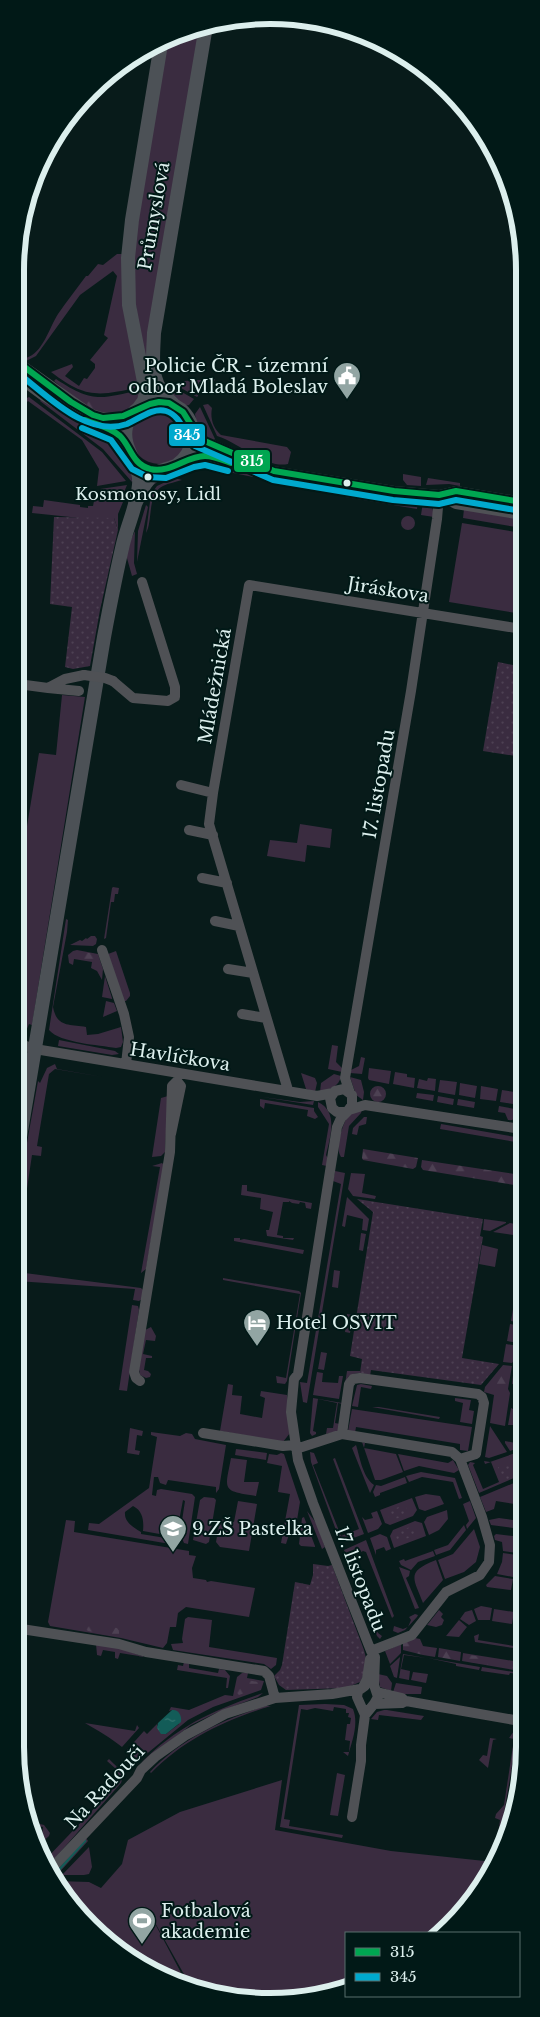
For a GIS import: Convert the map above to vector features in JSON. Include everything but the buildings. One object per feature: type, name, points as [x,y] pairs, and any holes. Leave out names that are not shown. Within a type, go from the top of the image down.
[{"type":"main road","name":"Průmyslová","points":[[176,406],[163,395],[156,382],[154,370],[154,332],[205,32]]},
{"type":"main road","name":"Průmyslová","points":[[136,410],[144,401],[146,392],[129,305],[128,258],[132,220],[160,50]]},
{"type":"main road","points":[[24,1073],[26,1049],[104,636],[120,557],[135,504],[139,480],[137,467],[129,450],[126,427],[136,410],[147,404],[157,402],[176,406],[187,417],[192,428],[191,448],[179,463],[151,477],[135,504]]},
{"type":"main road","points":[[129,450],[146,467],[155,470],[165,469]]},
{"type":"street","points":[[24,367],[80,407],[96,416],[113,418],[136,410]]},
{"type":"street","points":[[24,380],[33,373]]},
{"type":"street","points":[[24,385],[80,418],[116,432],[129,450]]},
{"type":"street","points":[[192,428],[197,437],[204,441],[273,471]]},
{"type":"street","points":[[179,463],[197,457],[212,456],[256,471],[273,471],[394,491],[439,495],[453,491],[516,501]]},
{"type":"street","points":[[439,495],[456,504],[516,514]]},
{"type":"street","name":"17. listopadu","points":[[345,1078],[438,519],[439,495]]},
{"type":"street","points":[[48,688],[65,679],[84,675],[113,681],[133,698],[168,702],[175,697],[175,687],[142,582]]},
{"type":"street","name":"Jiráskova","points":[[249,585],[516,628]]},
{"type":"street","name":"Mládežnická","points":[[249,585],[209,824],[288,1090]]},
{"type":"street","points":[[24,685],[79,691]]},
{"type":"street","points":[[180,785],[213,793]]},
{"type":"street","points":[[189,830],[213,835]]},
{"type":"street","points":[[202,878],[227,883]]},
{"type":"street","points":[[215,921],[239,926]]},
{"type":"street","points":[[102,950],[127,1025],[129,1047],[126,1064]]},
{"type":"street","points":[[228,969],[253,973]]},
{"type":"street","points":[[242,1014],[266,1018]]},
{"type":"street","name":"Havlíčkova","points":[[26,1049],[320,1096]]},
{"type":"street","points":[[337,1127],[330,1098],[345,1078]]},
{"type":"street","points":[[337,1127],[353,1102],[345,1078]]},
{"type":"street","points":[[362,1105],[344,1090],[320,1096],[338,1112],[348,1111],[362,1105],[516,1128]]},
{"type":"street","name":"17. listopadu","points":[[337,1127],[298,1374],[294,1379],[291,1412],[295,1447],[313,1503],[371,1651],[412,1635],[446,1592],[474,1579],[486,1567],[490,1557],[490,1545],[460,1459]]},
{"type":"street","points":[[140,1381],[136,1378],[134,1372],[172,1134]]},
{"type":"street","points":[[203,1433],[295,1447],[342,1434],[452,1452],[460,1459],[476,1454],[484,1403],[482,1397],[478,1394],[360,1378],[353,1379],[349,1384],[342,1434]]},
{"type":"street","points":[[24,1629],[119,1644],[146,1652],[264,1671],[269,1676],[275,1698]]},
{"type":"street","points":[[365,1715],[359,1702],[358,1694],[367,1680],[371,1651]]},
{"type":"street","points":[[352,1817],[361,1761],[365,1715],[377,1700],[375,1657],[371,1651]]},
{"type":"street","points":[[332,1694],[369,1686],[406,1701],[516,1719]]},
{"type":"street","points":[[332,1694],[366,1706],[402,1704],[406,1701]]},
{"type":"street","name":"Na Radouči","points":[[54,1865],[137,1778],[147,1772],[169,1747],[186,1735],[213,1720],[275,1698],[332,1694]]},
{"type":"green space","points":[[199,34],[153,385],[138,328],[132,262],[165,47]]},
{"type":"green space","points":[[117,254],[122,254],[123,305],[140,387],[114,392],[93,393],[74,387],[51,372],[72,364],[73,367],[65,376],[79,386],[84,378],[87,379],[95,368],[95,364],[90,360],[108,338],[104,335],[117,276],[113,271],[80,295],[36,356],[26,361],[24,357],[26,358],[37,351],[58,314],[86,276],[98,264],[103,265]]},
{"type":"green space","points":[[56,379],[79,392],[96,397],[140,390],[138,400],[126,411],[115,415],[82,404],[54,381]]},
{"type":"green space","points":[[215,379],[215,381],[199,382],[197,397],[181,388],[184,381]]},
{"type":"green space","points":[[162,387],[180,391],[194,399],[189,405],[185,406]]},
{"type":"green space","points":[[29,397],[102,452],[126,481],[97,486],[99,469],[82,440],[28,401],[24,404],[24,399]]},
{"type":"green space","points":[[89,397],[99,402],[110,398],[112,402],[110,413],[99,412],[89,407],[84,401]]},
{"type":"green space","points":[[42,398],[87,427],[117,439],[131,465],[132,482],[103,449],[40,401]]},
{"type":"green space","points":[[208,404],[212,408],[214,426],[221,435],[287,447],[291,452],[288,464],[271,463],[217,436],[203,405]]},
{"type":"green space","points":[[200,407],[214,440],[206,436],[198,427],[195,414]]},
{"type":"green space","points":[[159,408],[170,410],[179,416],[185,425],[187,436],[185,447],[179,456],[170,462],[159,464],[148,462],[139,456],[133,447],[131,436],[133,425],[139,416],[148,410]]},
{"type":"green space","points":[[209,459],[205,467],[183,470],[164,478],[151,487],[149,483],[188,463]]},
{"type":"green space","points":[[213,460],[253,474],[253,477],[214,469]]},
{"type":"green space","points":[[403,474],[421,477],[421,486],[407,485],[403,480]]},
{"type":"green space","points":[[174,478],[182,480],[163,486],[155,495],[152,501],[146,533],[151,494],[157,486]]},
{"type":"green space","points":[[428,478],[460,483],[460,486],[449,484],[426,485]]},
{"type":"green space","points":[[127,485],[122,497],[100,489]]},
{"type":"green space","points":[[96,491],[123,502],[118,514],[118,530],[114,518],[80,518],[32,513],[33,506],[43,507],[44,500],[80,505],[80,507],[88,508],[88,506],[93,506]]},
{"type":"green space","points":[[342,492],[368,492],[418,501],[417,509],[345,497],[342,495]]},
{"type":"green space","points":[[466,497],[516,505],[516,509],[465,501]]},
{"type":"green space","points":[[423,502],[432,506],[434,517],[421,515]]},
{"type":"green space","points":[[146,505],[148,507],[137,562],[138,531]]},
{"type":"green space","points":[[464,509],[516,517],[516,527],[463,518]]},
{"type":"green space","points":[[408,516],[413,518],[415,523],[413,528],[408,530],[403,528],[401,523],[403,518]]},
{"type":"green space","points":[[54,517],[114,518],[118,530],[90,666],[73,669],[65,667],[72,607],[50,604]]},
{"type":"green space","points":[[462,523],[516,532],[516,613],[449,602]]},
{"type":"green space","points":[[135,531],[134,563],[137,574],[132,576],[125,551]]},
{"type":"green space","points":[[498,662],[516,666],[516,756],[483,751]]},
{"type":"green space","points":[[62,695],[85,697],[32,1025],[29,1024],[24,1032],[24,844],[39,753],[56,755]]},
{"type":"green space","points":[[300,824],[332,829],[330,848],[307,845],[305,862],[267,856],[270,840],[297,843]]},
{"type":"green space","points":[[112,888],[119,888],[118,894],[115,894],[114,902],[111,902],[106,938],[104,939]]},
{"type":"green space","points":[[66,919],[68,920],[67,932],[53,1007],[55,1014],[65,1024],[86,1027],[87,1035],[98,1034],[121,1027],[123,1042],[121,1047],[116,1048],[71,1041],[49,1030]]},
{"type":"green space","points":[[95,936],[97,939],[96,944],[93,946],[70,945],[87,939]]},
{"type":"green space","points":[[77,950],[98,954],[103,969],[102,980],[97,971],[91,968],[92,962],[74,959],[73,965],[69,963],[68,955]]},
{"type":"green space","points":[[116,951],[130,993],[126,1001],[124,1001],[108,954]]},
{"type":"green space","points":[[75,953],[92,953],[96,955],[96,959],[75,958],[73,955]]},
{"type":"green space","points":[[105,976],[112,998],[112,999],[102,997]]},
{"type":"green space","points":[[106,1001],[114,1003],[117,1011],[103,1017]]},
{"type":"green space","points":[[59,1040],[115,1051],[119,1054],[112,1055],[58,1046]]},
{"type":"green space","points":[[332,1045],[338,1046],[336,1062],[342,1068],[342,1072],[328,1069]]},
{"type":"green space","points":[[361,1057],[365,1058],[362,1074],[350,1073],[351,1070],[359,1066]]},
{"type":"green space","points":[[55,1064],[57,1069],[103,1077],[55,1069],[49,1074],[37,1146],[42,1147],[41,1156],[32,1155],[24,1209],[24,1160],[38,1081],[40,1083],[47,1068]]},
{"type":"green space","points":[[369,1068],[391,1071],[389,1084],[369,1080]]},
{"type":"green space","points":[[395,1072],[407,1074],[407,1077],[415,1078],[414,1088],[393,1084]]},
{"type":"green space","points":[[301,1073],[315,1078],[317,1083],[315,1092],[306,1089]]},
{"type":"green space","points":[[374,1073],[386,1076],[387,1080],[373,1079],[371,1075]]},
{"type":"green space","points":[[334,1074],[341,1076],[338,1083],[331,1089],[320,1092],[321,1083]]},
{"type":"green space","points":[[350,1077],[361,1080],[364,1092],[363,1100],[356,1095]]},
{"type":"green space","points":[[428,1078],[436,1079],[435,1091],[417,1088],[419,1079],[427,1081]]},
{"type":"green space","points":[[440,1080],[457,1082],[455,1095],[438,1092]]},
{"type":"green space","points":[[460,1083],[477,1086],[475,1098],[459,1095]]},
{"type":"green space","points":[[378,1086],[386,1094],[378,1102],[370,1094]]},
{"type":"green space","points":[[481,1086],[498,1089],[496,1101],[480,1099]]},
{"type":"green space","points":[[502,1090],[516,1092],[516,1104],[500,1102]]},
{"type":"green space","points":[[417,1093],[434,1095],[433,1101],[416,1098]]},
{"type":"green space","points":[[168,1096],[165,1152],[161,1156],[152,1157],[161,1098]]},
{"type":"green space","points":[[438,1096],[454,1099],[453,1105],[437,1102]]},
{"type":"green space","points":[[262,1097],[300,1102],[314,1101],[313,1105]]},
{"type":"green space","points":[[260,1099],[314,1108],[318,1117],[315,1119],[307,1116],[308,1110],[265,1103],[264,1109],[260,1106]]},
{"type":"green space","points":[[458,1099],[475,1102],[474,1108],[457,1105]]},
{"type":"green space","points":[[318,1102],[325,1106],[331,1118],[331,1133],[326,1155],[328,1159],[327,1166],[322,1165],[329,1124],[318,1107]]},
{"type":"green space","points":[[499,1106],[516,1109],[516,1118],[508,1120],[505,1113],[498,1112]]},
{"type":"green space","points":[[362,1109],[361,1113],[349,1126],[344,1157],[341,1157],[338,1148],[346,1119],[348,1115]]},
{"type":"green space","points":[[364,1117],[367,1117],[366,1124],[359,1126],[357,1135],[352,1134],[353,1128]]},
{"type":"green space","points":[[441,1124],[516,1137],[516,1142],[440,1129]]},
{"type":"green space","points":[[363,1149],[418,1158],[416,1167],[413,1169],[363,1160]]},
{"type":"green space","points":[[422,1160],[516,1174],[516,1185],[423,1170],[421,1167]]},
{"type":"green space","points":[[162,1163],[164,1165],[146,1269],[141,1273],[160,1167],[152,1166]]},
{"type":"green space","points":[[335,1171],[345,1173],[307,1403],[303,1402],[300,1382],[307,1383],[341,1184],[333,1181]]},
{"type":"green space","points":[[351,1173],[365,1174],[362,1193],[376,1196],[375,1199],[353,1196],[348,1189]]},
{"type":"green space","points":[[242,1185],[247,1185],[247,1191],[312,1203],[311,1209],[306,1208],[305,1203],[283,1202],[277,1235],[283,1236],[283,1238],[294,1238],[293,1240],[267,1236],[266,1230],[269,1230],[273,1212],[260,1209],[261,1198],[241,1195]]},
{"type":"green space","points":[[347,1197],[369,1219],[367,1231],[362,1230],[363,1219],[347,1215],[345,1227],[342,1226]]},
{"type":"green space","points":[[357,1199],[483,1219],[480,1236],[483,1237],[462,1358],[499,1364],[481,1385],[371,1370],[370,1376],[360,1373],[362,1359],[350,1356],[373,1212]]},
{"type":"green space","points":[[484,1219],[506,1223],[490,1231],[483,1230]]},
{"type":"green space","points":[[510,1223],[516,1224],[516,1235],[493,1232]]},
{"type":"green space","points":[[361,1233],[366,1234],[363,1251],[359,1250]]},
{"type":"green space","points":[[234,1238],[304,1250],[303,1254],[234,1241]]},
{"type":"green space","points":[[482,1245],[498,1249],[495,1267],[479,1264]]},
{"type":"green space","points":[[334,1270],[340,1271],[338,1288],[332,1287]]},
{"type":"green space","points":[[24,1273],[141,1288],[143,1290],[142,1299],[139,1301],[133,1300],[135,1289],[24,1282]]},
{"type":"green space","points":[[223,1278],[299,1291],[301,1293],[285,1384],[277,1383],[276,1376],[286,1378],[300,1294],[223,1280]]},
{"type":"green space","points":[[514,1303],[516,1304],[516,1322],[511,1321]]},
{"type":"green space","points":[[132,1305],[138,1306],[139,1310],[127,1391],[119,1390]]},
{"type":"green space","points":[[347,1314],[353,1315],[350,1333],[345,1332]]},
{"type":"green space","points":[[510,1324],[516,1325],[516,1343],[507,1341]]},
{"type":"green space","points":[[151,1327],[156,1336],[155,1341],[146,1340],[143,1354],[152,1356],[152,1358],[146,1358],[144,1370],[151,1374],[150,1377],[146,1378],[140,1375],[139,1369],[145,1330]]},
{"type":"green space","points":[[506,1344],[516,1346],[516,1358],[512,1363],[503,1362]]},
{"type":"green space","points":[[321,1352],[327,1353],[324,1370],[318,1369]]},
{"type":"green space","points":[[503,1365],[512,1366],[505,1426],[490,1423],[494,1395],[484,1392],[485,1387]]},
{"type":"green space","points":[[514,1367],[516,1368],[516,1383],[512,1384]]},
{"type":"green space","points":[[503,1368],[508,1368],[509,1371],[507,1386],[500,1391],[497,1389],[494,1378]]},
{"type":"green space","points":[[347,1371],[360,1371],[360,1373],[348,1377],[343,1404],[338,1403],[335,1423],[340,1424],[338,1431],[326,1434],[327,1428],[333,1428],[337,1403],[318,1399],[313,1431],[316,1434],[312,1436],[310,1433],[313,1398],[342,1403]]},
{"type":"green space","points":[[317,1372],[323,1373],[322,1382],[338,1383],[339,1376],[343,1376],[339,1399],[313,1395]]},
{"type":"green space","points":[[228,1384],[233,1385],[232,1395],[242,1396],[240,1414],[262,1418],[265,1398],[260,1396],[261,1391],[287,1395],[290,1433],[283,1442],[220,1431]]},
{"type":"green space","points":[[357,1385],[372,1386],[371,1389],[361,1387],[358,1407],[352,1406]]},
{"type":"green space","points":[[455,1398],[471,1400],[469,1410],[474,1411],[472,1424],[460,1422],[463,1403],[455,1401]]},
{"type":"green space","points":[[372,1407],[379,1407],[440,1417],[439,1419]]},
{"type":"green space","points":[[511,1408],[516,1410],[516,1416],[514,1425],[508,1425]]},
{"type":"green space","points":[[352,1409],[472,1427],[468,1451],[460,1450],[460,1444],[356,1427],[355,1433],[348,1431]]},
{"type":"green space","points":[[490,1426],[507,1452],[489,1458],[485,1457]]},
{"type":"green space","points":[[130,1428],[143,1431],[142,1436],[137,1435],[135,1450],[140,1451],[139,1455],[127,1453]]},
{"type":"green space","points":[[151,1432],[180,1436],[186,1433],[192,1434],[195,1439],[226,1445],[219,1489],[216,1493],[216,1487],[168,1480],[166,1485],[160,1483],[158,1477],[154,1477],[152,1495],[156,1496],[157,1490],[161,1489],[192,1494],[195,1497],[188,1544],[184,1543],[180,1534],[185,1501],[183,1500],[176,1537],[143,1531],[141,1513],[133,1506],[125,1512],[126,1519],[141,1534],[178,1540],[176,1545],[88,1530],[89,1523],[99,1524],[149,1488],[157,1437],[151,1435]]},
{"type":"green space","points":[[505,1441],[516,1443],[516,1449],[510,1451]]},
{"type":"green space","points":[[356,1445],[364,1472],[374,1485],[370,1493],[352,1448]]},
{"type":"green space","points":[[364,1448],[396,1454],[403,1472],[381,1480],[375,1480]]},
{"type":"green space","points":[[236,1449],[267,1453],[266,1460],[235,1455]]},
{"type":"green space","points":[[310,1452],[314,1453],[318,1463],[313,1465],[341,1536],[359,1529],[333,1459],[335,1458],[364,1534],[343,1542],[340,1541],[311,1462]]},
{"type":"green space","points":[[516,1453],[516,1477],[479,1493],[468,1465],[470,1462],[475,1463],[473,1465],[483,1489],[499,1482],[491,1462],[485,1464],[484,1461],[490,1462]]},
{"type":"green space","points":[[269,1454],[277,1455],[284,1454],[300,1502],[296,1526],[292,1525],[286,1544],[281,1543],[290,1494],[278,1492],[282,1466],[267,1463]]},
{"type":"green space","points":[[398,1454],[448,1463],[453,1460],[459,1470],[454,1473],[419,1466],[404,1471]]},
{"type":"green space","points":[[231,1458],[247,1460],[244,1482],[259,1482],[256,1496],[236,1492],[228,1487],[227,1477]]},
{"type":"green space","points":[[509,1466],[511,1479],[500,1480],[498,1467]]},
{"type":"green space","points":[[421,1472],[455,1478],[462,1498],[459,1499],[453,1482],[422,1477],[409,1482],[406,1476]]},
{"type":"green space","points":[[405,1477],[407,1483],[380,1493],[380,1495],[375,1497],[373,1492],[376,1485],[381,1486]]},
{"type":"green space","points":[[516,1482],[516,1504],[496,1501],[494,1509],[486,1512],[480,1497]]},
{"type":"green space","points":[[426,1494],[440,1496],[444,1504],[425,1511],[419,1509],[415,1497]]},
{"type":"green space","points":[[204,1497],[216,1500],[209,1542],[206,1544],[193,1540],[200,1500]]},
{"type":"green space","points":[[412,1498],[417,1510],[413,1516],[390,1525],[385,1523],[380,1510]]},
{"type":"green space","points":[[238,1501],[257,1504],[249,1551],[220,1547],[216,1542],[220,1519],[234,1522]]},
{"type":"green space","points":[[470,1501],[476,1518],[467,1529],[466,1525],[469,1521],[463,1504]]},
{"type":"green space","points":[[293,1502],[296,1504],[290,1526],[287,1523]]},
{"type":"green space","points":[[405,1505],[409,1514],[390,1521],[387,1511]]},
{"type":"green space","points":[[447,1510],[448,1519],[439,1530],[429,1535],[424,1522],[427,1517]]},
{"type":"green space","points":[[307,1511],[317,1524],[325,1547],[322,1549]]},
{"type":"green space","points":[[377,1511],[382,1524],[378,1529],[368,1533],[362,1517],[365,1520],[373,1518],[371,1513]]},
{"type":"green space","points":[[304,1517],[315,1547],[301,1546],[299,1544],[302,1518]]},
{"type":"green space","points":[[499,1518],[513,1520],[513,1528],[491,1525],[489,1520]]},
{"type":"green space","points":[[66,1520],[75,1521],[74,1532],[189,1551],[189,1555],[196,1556],[192,1568],[193,1578],[206,1580],[207,1582],[255,1588],[249,1617],[186,1607],[178,1613],[176,1627],[170,1627],[167,1643],[163,1648],[121,1638],[50,1626],[48,1622]]},
{"type":"green space","points":[[415,1521],[422,1523],[426,1536],[394,1548],[390,1536],[393,1530]]},
{"type":"green space","points":[[464,1525],[466,1530],[450,1550],[436,1555],[434,1550],[448,1545]]},
{"type":"green space","points":[[413,1526],[416,1535],[398,1542],[394,1533]]},
{"type":"green space","points":[[474,1529],[480,1547],[476,1562],[464,1572],[445,1579],[438,1560],[453,1554]]},
{"type":"green space","points":[[380,1534],[387,1537],[391,1549],[386,1551],[384,1547],[376,1550],[376,1555],[370,1538]]},
{"type":"green space","points":[[496,1534],[513,1536],[513,1538],[516,1538],[516,1553],[503,1551],[502,1542],[495,1540],[494,1536]]},
{"type":"green space","points":[[366,1540],[394,1616],[392,1618],[366,1552],[363,1551],[349,1558],[378,1633],[382,1636],[380,1639],[377,1636],[344,1550]]},
{"type":"green space","points":[[433,1551],[435,1556],[418,1562],[411,1570],[401,1565],[399,1561],[404,1559],[405,1561]]},
{"type":"green space","points":[[503,1553],[516,1555],[513,1577],[497,1574],[502,1562]]},
{"type":"green space","points":[[436,1560],[443,1580],[423,1603],[414,1576],[420,1568]]},
{"type":"green space","points":[[313,1564],[332,1565],[364,1650],[368,1666],[360,1682],[346,1688],[286,1690],[279,1685],[274,1676],[282,1665],[295,1582],[310,1585],[313,1575]]},
{"type":"green space","points":[[399,1567],[410,1571],[409,1576],[406,1578],[419,1608],[415,1609]]},
{"type":"green space","points":[[495,1576],[513,1579],[511,1590],[487,1587],[486,1585]]},
{"type":"green space","points":[[481,1606],[492,1608],[490,1620],[478,1620],[474,1609]]},
{"type":"green space","points":[[494,1609],[514,1612],[512,1624],[492,1621]]},
{"type":"green space","points":[[439,1610],[443,1614],[441,1617],[444,1620],[442,1625],[436,1627],[427,1625]]},
{"type":"green space","points":[[472,1610],[476,1621],[469,1625],[460,1619],[465,1612]]},
{"type":"green space","points":[[415,1614],[418,1615],[417,1617],[408,1627],[411,1620],[409,1617]]},
{"type":"green space","points":[[188,1617],[212,1620],[209,1647],[277,1658],[276,1665],[271,1669],[264,1664],[173,1650],[171,1644],[183,1643],[185,1619]]},
{"type":"green space","points":[[459,1620],[467,1627],[459,1637],[446,1636]]},
{"type":"green space","points":[[89,1624],[117,1628],[119,1634],[115,1636],[88,1631],[86,1629]]},
{"type":"green space","points":[[394,1626],[403,1629],[408,1627],[398,1633],[393,1631]]},
{"type":"green space","points":[[479,1634],[478,1640],[516,1646],[516,1648],[475,1642],[474,1636]]},
{"type":"green space","points":[[415,1638],[420,1639],[423,1646],[423,1655],[403,1650],[403,1643]]},
{"type":"green space","points":[[96,1644],[119,1648],[145,1657],[120,1653],[118,1659],[115,1658],[115,1652],[103,1650],[101,1656],[97,1655]]},
{"type":"green space","points":[[401,1644],[401,1653],[390,1664],[385,1651]]},
{"type":"green space","points":[[423,1646],[437,1648],[435,1657],[423,1655]]},
{"type":"green space","points":[[439,1648],[461,1652],[460,1661],[438,1657]]},
{"type":"green space","points":[[463,1653],[516,1661],[516,1670],[462,1661]]},
{"type":"green space","points":[[403,1654],[426,1658],[404,1655],[401,1669],[410,1671],[409,1680],[399,1678]]},
{"type":"green space","points":[[470,1655],[516,1663],[516,1668],[470,1662]]},
{"type":"green space","points":[[400,1657],[397,1678],[394,1677],[390,1666]]},
{"type":"green space","points":[[428,1658],[480,1667],[479,1670]]},
{"type":"green space","points":[[184,1662],[189,1664],[189,1668],[218,1673],[219,1669],[225,1670],[230,1676],[228,1688],[226,1688],[227,1678],[177,1670],[178,1665],[183,1666]]},
{"type":"green space","points":[[482,1667],[516,1674],[510,1673],[509,1675],[481,1671]]},
{"type":"green space","points":[[413,1672],[428,1674],[426,1683],[411,1680]]},
{"type":"green space","points":[[242,1673],[248,1673],[247,1678],[264,1681],[261,1690],[213,1707],[188,1720],[138,1761],[126,1751],[144,1731],[147,1734],[158,1723],[157,1725],[166,1734],[179,1724],[172,1710],[169,1711],[171,1707],[189,1710],[225,1695],[233,1696],[237,1677]]},
{"type":"green space","points":[[378,1674],[387,1676],[392,1683],[391,1691],[380,1687]]},
{"type":"green space","points":[[242,1679],[258,1682],[259,1688],[239,1695],[235,1691],[239,1681]]},
{"type":"green space","points":[[396,1683],[422,1687],[421,1694],[393,1692]]},
{"type":"green space","points":[[263,1693],[258,1697],[191,1725],[141,1763],[168,1739],[197,1720]]},
{"type":"green space","points":[[299,1705],[344,1705],[353,1709],[355,1727],[353,1738],[348,1756],[343,1752],[349,1752],[350,1741],[345,1740],[347,1724],[350,1724],[351,1718],[348,1717],[349,1713],[346,1713],[346,1709],[334,1707],[333,1711],[315,1708],[301,1709],[284,1819],[290,1820],[289,1826],[343,1835],[342,1838],[280,1827]]},
{"type":"green space","points":[[265,1706],[271,1706],[238,1717],[192,1740],[150,1772],[162,1760],[189,1740],[218,1724]]},
{"type":"green space","points":[[384,1710],[424,1716],[421,1720],[379,1715],[378,1720],[371,1719],[377,1712]]},
{"type":"green space","points":[[85,1723],[135,1731],[137,1725],[139,1728],[122,1747]]},
{"type":"green space","points":[[514,1731],[516,1731],[516,1760],[513,1760],[501,1833],[497,1844],[500,1820],[495,1818],[504,1805],[514,1739],[509,1738]]},
{"type":"green space","points":[[490,1738],[497,1739],[493,1740],[488,1768],[479,1760],[483,1755],[487,1756]]},
{"type":"green space","points":[[109,1759],[121,1773],[121,1783],[52,1861],[49,1856],[109,1793],[106,1790],[108,1787],[112,1790],[116,1786],[113,1782],[119,1781],[118,1773],[113,1773],[116,1769],[107,1761]]},
{"type":"green space","points":[[337,1773],[345,1775],[338,1816],[330,1815]]},
{"type":"green space","points":[[282,1780],[275,1830],[391,1851],[488,1861],[465,1897],[432,1932],[345,1932],[345,1981],[318,1989],[286,1993],[254,1993],[222,1989],[186,1978],[144,1903],[184,1978],[161,1968],[133,1952],[108,1932],[85,1909],[63,1881],[89,1882],[101,1888],[122,1864],[128,1840],[180,1812]]},
{"type":"green space","points":[[40,1824],[44,1825],[50,1833],[42,1842],[43,1827],[38,1826]]},
{"type":"green space","points":[[86,1838],[88,1841],[59,1873],[56,1869]]},
{"type":"green space","points":[[89,1847],[92,1867],[89,1874],[62,1875]]},
{"type":"water","points":[[172,1710],[176,1710],[179,1713],[181,1722],[166,1734],[161,1734],[157,1728],[158,1723]]},
{"type":"waterway","points":[[58,1871],[85,1841]]},
{"type":"transit line","name":"315","points":[[24,367],[71,402],[93,415],[103,418],[123,416],[150,404],[159,402],[169,403],[183,412],[200,439],[274,471],[394,491],[439,495],[456,491],[516,501]]},
{"type":"transit line","name":"345","points":[[24,378],[55,403],[83,420],[97,425],[112,427],[127,424],[151,412],[166,411],[176,417],[195,446],[273,480],[393,500],[439,504],[456,500],[516,510]]},
{"type":"transit line","name":"315","points":[[85,420],[108,428],[120,436],[135,459],[144,467],[150,469],[164,469],[205,456],[215,457],[231,463]]},
{"type":"transit line","name":"345","points":[[82,428],[111,440],[132,469],[148,477],[166,478],[194,467],[205,465],[228,471]]},
{"type":"place","name":"Policie ČR - územní odbor Mladá Boleslav","points":[[347,400]]},
{"type":"place","name":"Kosmonosy, Lidl","points":[[148,477]]},
{"type":"place","name":"Hotel OSVIT","points":[[257,1347]]},
{"type":"place","name":"9.ZŠ Pastelka","points":[[173,1553]]},
{"type":"place","name":"Fotbalová akademie","points":[[142,1945]]}]
